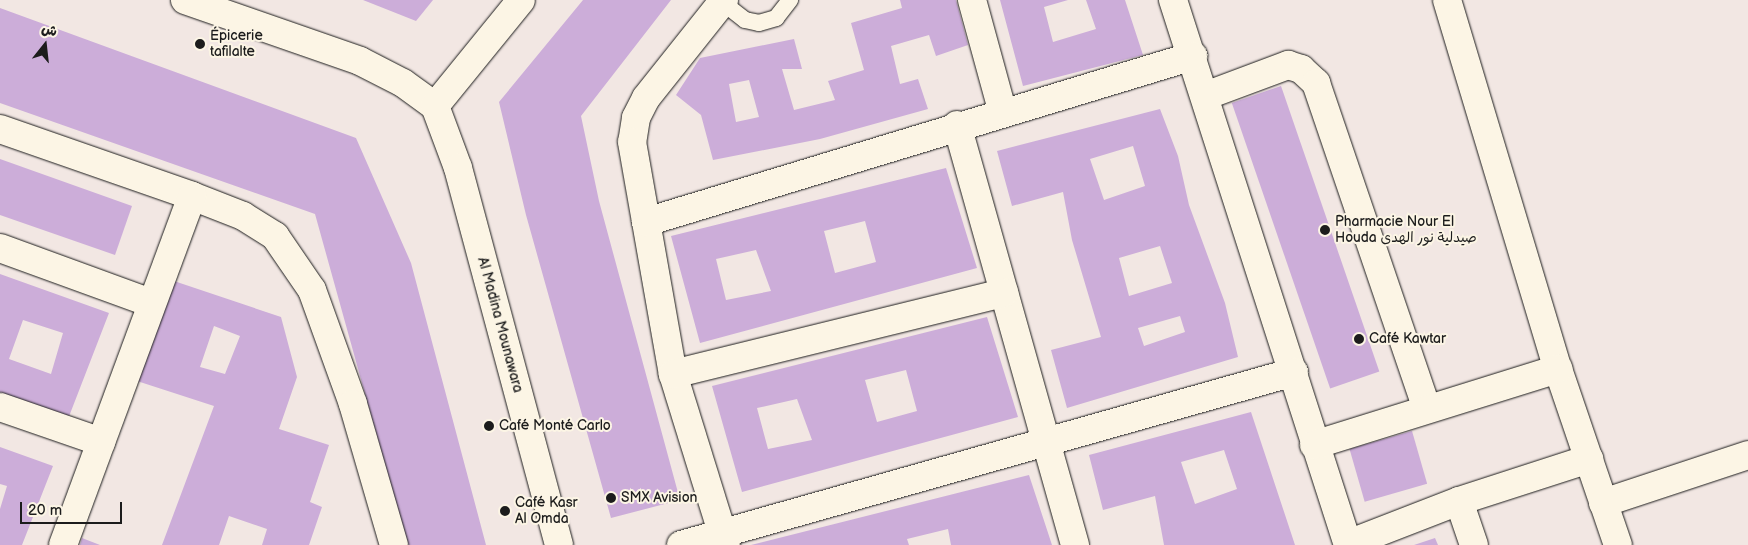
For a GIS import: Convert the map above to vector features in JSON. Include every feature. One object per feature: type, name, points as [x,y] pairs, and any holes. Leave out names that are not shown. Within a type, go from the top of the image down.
[{"type":"street","points":[[186,0],[248,10],[360,61],[403,83],[435,106],[521,0]]},
{"type":"street","points":[[972,0],[1003,113]]},
{"type":"street","points":[[1173,0],[1193,56],[1294,372],[1314,445],[1348,545],[1459,501],[1589,459]]},
{"type":"street","points":[[1447,0],[1558,368],[1618,545]]},
{"type":"street","points":[[723,1],[646,98],[636,118],[632,142],[673,374],[724,540]]},
{"type":"street","points":[[646,222],[957,125],[1193,56]]},
{"type":"street","points":[[1205,96],[1288,65],[1301,69],[1316,83],[1427,408]]},
{"type":"street","name":"Al Madina Mounawara","points":[[435,106],[458,168],[559,545]]},
{"type":"street","points":[[957,125],[1004,293],[1049,443],[1075,545]]},
{"type":"street","points":[[0,129],[244,216],[275,236],[308,283],[353,404],[394,545]]},
{"type":"street","points":[[63,545],[192,196]]},
{"type":"street","points":[[0,248],[152,303]]},
{"type":"street","points":[[673,374],[1004,293]]},
{"type":"street","points":[[1314,445],[1558,368]]},
{"type":"street","points":[[681,545],[724,540],[1294,372]]},
{"type":"street","points":[[0,407],[101,442]]},
{"type":"street","points":[[1604,503],[1748,455]]},
{"type":"street","points":[[1459,501],[1474,545]]},
{"type":"lane","points":[[723,1],[745,20],[759,23],[776,18],[790,0]]},
{"type":"building","points":[[363,0],[433,0],[416,21]]},
{"type":"building","points":[[583,0],[671,0],[581,116],[599,201],[680,500],[611,518],[526,215],[499,102]]},
{"type":"building","points":[[900,0],[956,0],[968,45],[936,56],[929,35],[891,46],[900,84],[918,79],[928,109],[820,139],[713,160],[701,115],[676,95],[700,58],[794,39],[802,69],[782,69],[794,110],[835,100],[828,81],[864,70],[851,23],[902,8]],"holes":[[[749,80],[759,117],[736,122],[729,84]]]},
{"type":"building","points":[[1000,0],[1068,0],[1044,7],[1053,42],[1096,29],[1086,0],[1125,0],[1143,55],[1023,86]]},
{"type":"building","points":[[0,8],[356,138],[411,263],[486,545],[407,545],[315,214],[0,103]]},
{"type":"building","points":[[1281,86],[1379,372],[1330,388],[1232,103]]},
{"type":"building","points":[[1160,109],[1178,156],[1189,205],[1225,303],[1238,357],[1067,408],[1051,350],[1101,337],[1072,240],[1063,192],[1012,206],[997,151]],"holes":[[[1133,146],[1145,186],[1104,200],[1090,159]],[[1160,246],[1172,283],[1129,296],[1119,258]],[[1180,316],[1185,332],[1144,346],[1138,328]]]},
{"type":"building","points":[[0,159],[132,206],[115,255],[0,215]]},
{"type":"building","points":[[946,168],[977,268],[700,343],[671,236]],"holes":[[[865,221],[876,262],[835,273],[824,231]],[[756,250],[771,291],[726,300],[716,259]]]},
{"type":"building","points":[[0,274],[109,313],[68,419],[0,394]],"holes":[[[23,320],[63,333],[51,374],[9,359]]]},
{"type":"building","points":[[171,280],[281,317],[297,377],[279,429],[329,445],[310,502],[322,507],[309,545],[262,545],[267,529],[229,516],[219,545],[162,545],[214,406],[137,381]],"holes":[[[214,326],[240,336],[225,374],[200,367]]]},
{"type":"building","points":[[987,317],[1018,417],[742,492],[712,386]],"holes":[[[906,370],[917,411],[877,422],[865,380]],[[797,399],[812,440],[768,449],[757,408]]]},
{"type":"building","points":[[1251,412],[1295,545],[1164,545],[1155,496],[1103,510],[1089,455]],"holes":[[[1224,450],[1237,489],[1195,504],[1181,462]]]},
{"type":"building","points":[[1412,431],[1427,484],[1365,502],[1350,449]]},
{"type":"building","points":[[0,447],[53,466],[22,545],[0,545],[0,509],[7,486],[0,484]]},
{"type":"building","points":[[1029,475],[1052,545],[951,545],[948,529],[907,539],[909,545],[751,545]]},
{"type":"building","points":[[82,538],[100,545],[80,545]]},
{"type":"building","points":[[1435,538],[1438,545],[1414,545]]},
{"type":"place","name":"Épicerie tafilalte","points":[[200,44]]},
{"type":"place","name":"Pharmacie Nour El Houda صيدلية نور الهدى","points":[[1325,230]]},
{"type":"place","name":"Café Kawtar","points":[[1359,339]]},
{"type":"place","name":"Café Monté Carlo","points":[[489,426]]},
{"type":"place","name":"SMX Avision","points":[[611,498]]},
{"type":"place","name":"Café Kasr Al Omda","points":[[505,511]]}]
